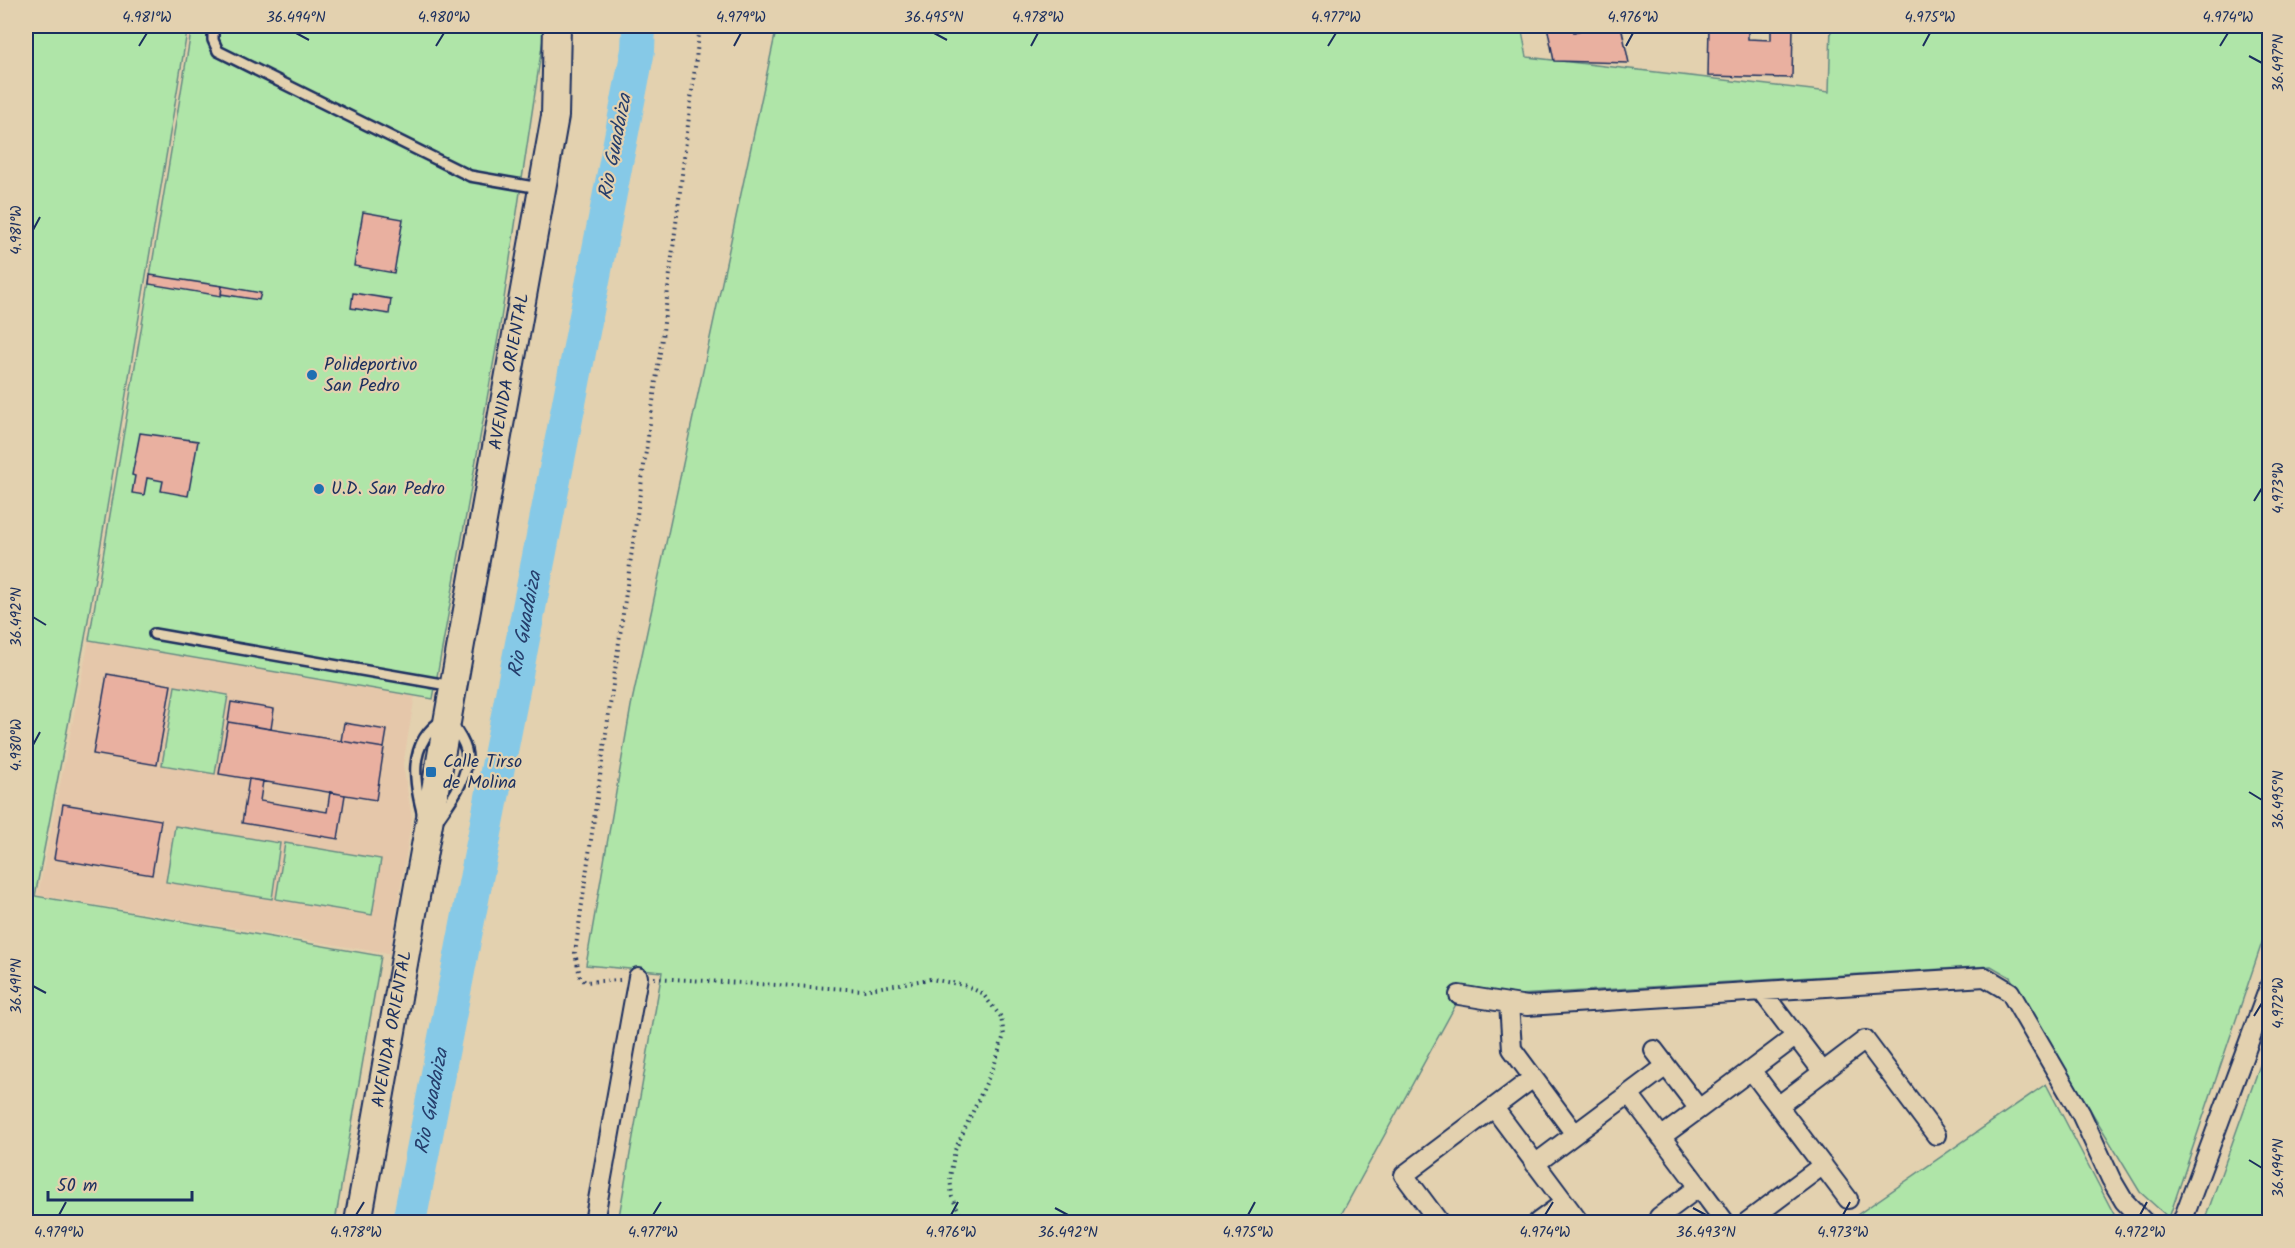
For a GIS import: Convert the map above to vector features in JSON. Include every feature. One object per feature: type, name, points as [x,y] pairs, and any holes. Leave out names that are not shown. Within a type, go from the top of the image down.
[{"type":"street","name":"AVENIDA ORIENTAL","points":[[358,1222],[555,116],[557,26]]},
{"type":"street","points":[[594,1222],[638,977]]},
{"type":"street","points":[[1459,995],[1527,1006],[1763,993],[1985,977],[2010,992],[2080,1114],[2110,1179],[2124,1201],[2144,1222]]},
{"type":"street","points":[[2182,1222],[2270,984]]},
{"type":"street","points":[[1763,993],[1823,1072]]},
{"type":"street","points":[[1509,1003],[1512,1049],[1575,1134]]},
{"type":"street","points":[[1661,1137],[1796,1036]]},
{"type":"street","points":[[1778,1106],[1865,1040],[1936,1135]]},
{"type":"street","points":[[1654,1050],[1699,1109]]},
{"type":"street","points":[[1535,1164],[1666,1066]]},
{"type":"street","points":[[1751,1070],[1848,1199]]},
{"type":"street","points":[[1439,1222],[1404,1175],[1533,1078]]},
{"type":"street","points":[[1629,1094],[1725,1222]]},
{"type":"street","points":[[1494,1108],[1579,1222]]},
{"type":"street","points":[[1747,1222],[1823,1166]]},
{"type":"street","points":[[1658,1221],[1699,1187]]},
{"type":"street","points":[[1538,1222],[1564,1203]]},
{"type":"lane","points":[[213,26],[213,40],[218,51],[441,162],[470,176],[543,188]]},
{"type":"lane","points":[[154,634],[453,686]]},
{"type":"path","points":[[700,26],[663,331],[575,952],[580,976],[585,982],[638,977],[864,990],[930,979],[964,985],[982,993],[1001,1017],[1004,1035],[994,1066],[955,1150],[950,1178],[952,1197],[964,1222]]},
{"type":"shaded area","points":[[89,640],[415,695],[403,765],[412,818],[390,954],[38,895]]},
{"type":"green space","points":[[26,26],[188,26],[85,638],[35,896],[381,956],[335,1222],[26,1222]]},
{"type":"green space","name":"Polideportivo San Pedro","points":[[192,26],[545,26],[499,332],[433,699],[89,640]]},
{"type":"green space","points":[[777,26],[1521,26],[1527,57],[1829,92],[1831,26],[2269,26],[2269,922],[2169,1218],[2140,1192],[2010,977],[1991,966],[1518,995],[1466,986],[1337,1222],[618,1222],[662,972],[586,965],[631,706]]},
{"type":"green space","points":[[175,686],[228,695],[215,774],[162,765]]},
{"type":"green space","points":[[175,826],[280,843],[272,899],[166,882]]},
{"type":"green space","points":[[285,843],[381,859],[372,915],[276,899]]},
{"type":"green space","points":[[2269,1040],[2269,1222],[2204,1222]]},
{"type":"green space","points":[[2046,1084],[2118,1222],[1847,1222]]},
{"type":"building","points":[[1547,26],[1572,26],[1574,32],[1596,26],[1621,26],[1629,63],[1554,61]]},
{"type":"building","points":[[1709,26],[1748,26],[1748,39],[1771,40],[1771,26],[1793,26],[1792,78],[1708,76]]},
{"type":"building","points":[[363,212],[403,219],[394,273],[354,266]]},
{"type":"building","points":[[150,275],[222,286],[221,296],[149,284]]},
{"type":"building","points":[[222,286],[261,293],[259,300],[221,294]]},
{"type":"building","points":[[353,293],[391,299],[389,314],[351,308]]},
{"type":"building","points":[[140,433],[198,441],[188,496],[161,491],[163,481],[147,478],[144,495],[132,493],[135,476],[132,475]]},
{"type":"building","points":[[107,674],[171,685],[157,765],[93,754]]},
{"type":"building","points":[[231,702],[274,709],[271,729],[228,722]]},
{"type":"building","points":[[228,722],[384,748],[376,800],[219,774]]},
{"type":"building","points":[[344,723],[387,730],[384,748],[341,741]]},
{"type":"building","points":[[249,779],[263,781],[260,801],[327,812],[330,792],[345,795],[338,839],[242,823]]},
{"type":"building","points":[[63,804],[161,820],[152,875],[54,859]]},
{"type":"waterway","name":"Rio Guadaiza","points":[[409,1222],[638,50],[639,26]]},
{"type":"place","name":"Polideportivo San Pedro","points":[[312,375]]},
{"type":"place","name":"U.D. San Pedro","points":[[319,489]]},
{"type":"place","name":"Calle Tirso de Molina","points":[[431,772]]}]
